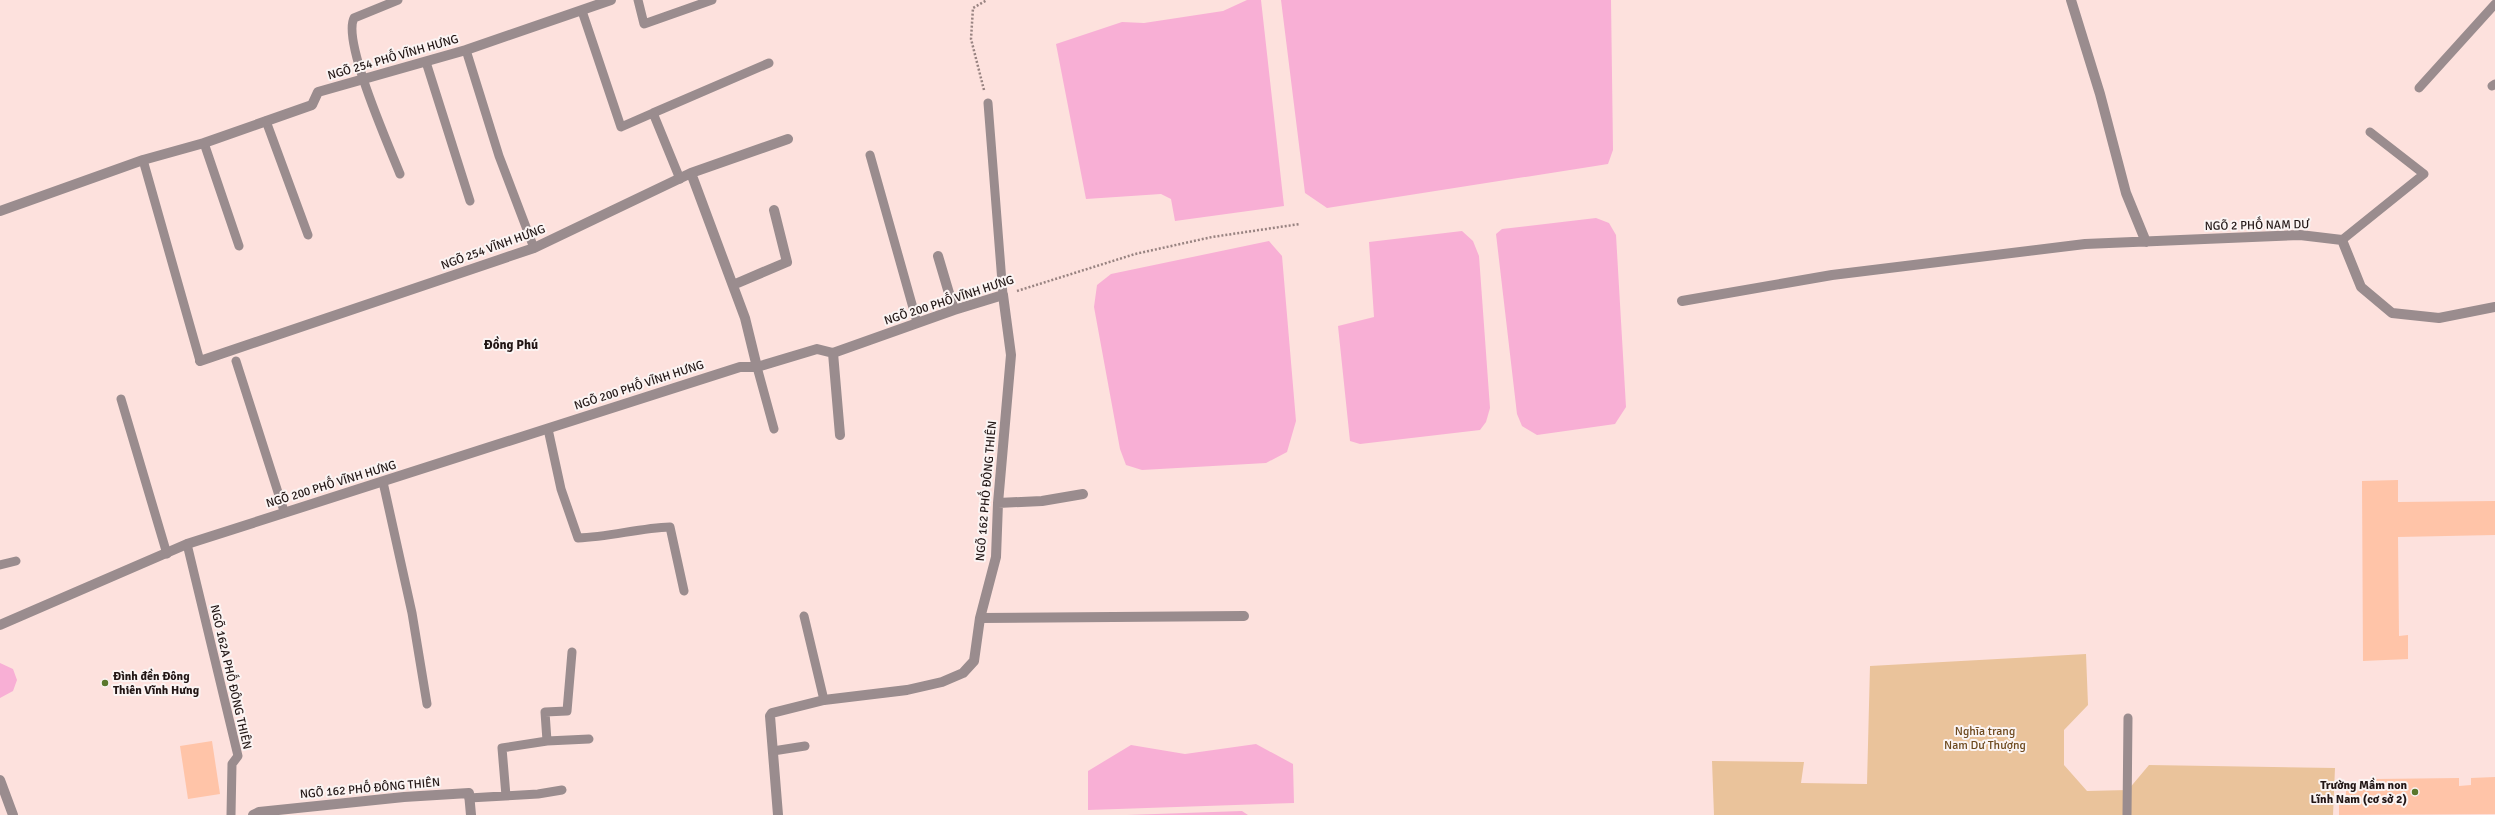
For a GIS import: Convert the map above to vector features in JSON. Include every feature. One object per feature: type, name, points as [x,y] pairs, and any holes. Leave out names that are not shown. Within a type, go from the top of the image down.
[{"type":"street","name":"NGÕ 254 PHỐ VĨNH HƯNG","points":[[0,211],[143,160],[204,143],[312,106],[318,92],[466,50],[611,0]]},
{"type":"street","points":[[2071,0],[2100,94],[2126,193],[2146,242]]},
{"type":"street","name":"NGÕ 254 VĨNH HƯNG","points":[[200,361],[534,248],[691,174],[788,139]]},
{"type":"street","points":[[691,174],[745,318],[757,367]]},
{"type":"street","points":[[733,285],[787,262],[774,210]]},
{"type":"street","name":"NGÕ 2 PHỐ NAM DƯ","points":[[1682,301],[1832,275],[2085,244],[2300,235],[2342,240]]},
{"type":"street","points":[[2342,240],[2361,287],[2392,313],[2439,318],[2495,307]]},
{"type":"street","points":[[938,256],[954,310]]},
{"type":"street","name":"NGÕ 200 PHỐ VĨNH HƯNG","points":[[0,625],[167,554],[187,544],[284,511],[383,482],[740,367],[757,367],[817,349],[833,353],[917,322],[1003,295]]},
{"type":"street","name":"NGÕ 162 PHỐ ĐÔNG THIÊN","points":[[778,815],[770,716],[772,713],[824,700],[907,690],[958,676],[974,661],[980,618],[996,557],[998,503],[1011,355],[1003,295]]},
{"type":"street","points":[[833,353],[840,435]]},
{"type":"street","points":[[998,503],[1042,501],[1083,494]]},
{"type":"street","points":[[980,618],[1244,616]]},
{"type":"street","points":[[0,780],[13,815]]},
{"type":"street","name":"NGÕ 162 PHỐ ĐÔNG THIÊN","points":[[253,815],[259,812],[404,797],[468,793],[469,798]]},
{"type":"street","points":[[469,798],[471,815]]},
{"type":"lane","points":[[398,0],[354,18],[351,25],[352,41],[363,78],[400,174]]},
{"type":"lane","points":[[638,0],[644,24],[712,0]]},
{"type":"lane","points":[[2420,88],[2495,4]]},
{"type":"lane","points":[[582,11],[621,127],[769,63]]},
{"type":"lane","points":[[466,50],[499,156],[534,248]]},
{"type":"lane","points":[[426,62],[470,201]]},
{"type":"lane","points":[[988,103],[1003,295]]},
{"type":"lane","points":[[653,113],[680,179]]},
{"type":"lane","points":[[266,121],[308,235]]},
{"type":"lane","points":[[2342,240],[2424,174],[2370,132]]},
{"type":"lane","points":[[204,143],[239,246]]},
{"type":"lane","points":[[870,155],[917,322]]},
{"type":"lane","points":[[143,160],[200,361]]},
{"type":"lane","points":[[236,362],[284,511]]},
{"type":"lane","points":[[757,367],[774,430]]},
{"type":"lane","points":[[121,399],[167,554]]},
{"type":"lane","points":[[548,429],[561,488],[578,538],[608,537],[638,528],[670,527],[684,591]]},
{"type":"lane","points":[[383,482],[412,613],[427,704]]},
{"type":"lane","name":"NGÕ 162A PHỐ ĐÔNG THIÊN","points":[[187,544],[238,756],[232,764],[231,815]]},
{"type":"lane","points":[[0,565],[16,561]]},
{"type":"lane","points":[[804,616],[824,700]]},
{"type":"lane","points":[[547,741],[545,712],[567,711],[572,652]]},
{"type":"lane","points":[[2127,815],[2128,718]]},
{"type":"lane","points":[[506,796],[502,748],[547,741],[589,739]]},
{"type":"lane","points":[[773,751],[806,746]]},
{"type":"lane","points":[[469,798],[562,790]]},
{"type":"path","points":[[987,0],[973,8],[971,39],[988,103]]},
{"type":"path","name":"NGÕ 200 PHỐ VĨNH HƯNG","points":[[1003,295],[1135,254],[1212,237],[1300,224]]},
{"type":"green space","name":"Nghĩa trang Nam Dư Thượng","points":[[2086,654],[2088,705],[2064,730],[2064,765],[2087,791],[2128,790],[2149,765],[2335,768],[2333,815],[1714,815],[1712,761],[1804,762],[1801,783],[1867,784],[1870,666]]},
{"type":"shaded area","points":[[1247,0],[1261,0],[1284,206],[1175,221],[1171,199],[1161,194],[1086,199],[1056,44],[1122,22],[1144,23],[1223,11]]},
{"type":"shaded area","points":[[1281,0],[1611,0],[1613,150],[1608,164],[1327,208],[1305,193]]},
{"type":"shaded area","points":[[1596,218],[1609,223],[1616,235],[1626,407],[1615,424],[1537,435],[1522,426],[1517,414],[1496,234],[1502,229]]},
{"type":"shaded area","points":[[1462,231],[1473,241],[1479,256],[1490,408],[1486,422],[1480,430],[1360,444],[1350,441],[1338,326],[1374,317],[1369,242]]},
{"type":"shaded area","points":[[1269,241],[1282,256],[1296,421],[1287,452],[1266,463],[1142,470],[1126,465],[1120,449],[1094,307],[1097,285],[1111,274]]},
{"type":"shaded area","points":[[0,663],[13,669],[17,680],[13,691],[0,698]]},
{"type":"shaded area","points":[[1256,744],[1293,764],[1294,803],[1088,810],[1088,771],[1131,745],[1185,754]]},
{"type":"shaded area","points":[[1242,811],[1248,815],[1127,815]]},
{"type":"building","points":[[2398,480],[2398,502],[2495,501],[2495,535],[2398,537],[2399,636],[2408,635],[2408,659],[2363,661],[2362,481]]},
{"type":"building","points":[[212,741],[220,794],[188,799],[180,746]]},
{"type":"building","name":"Trường Mầm non Lĩnh Nam (cơ sở 2)","points":[[2495,777],[2495,814],[2339,815],[2339,797],[2346,797],[2346,786],[2369,786],[2369,783],[2375,783],[2375,779],[2459,778],[2459,786],[2471,785],[2471,778]]},
{"type":"place","name":"Đình đền Đông Thiên Vĩnh Hưng","points":[[105,683]]},
{"type":"place","name":"Trường Mầm non Lĩnh Nam (cơ sở 2)","points":[[2415,792]]},
{"type":"district","name":"Đồng Phú","points":[[511,344]]}]
